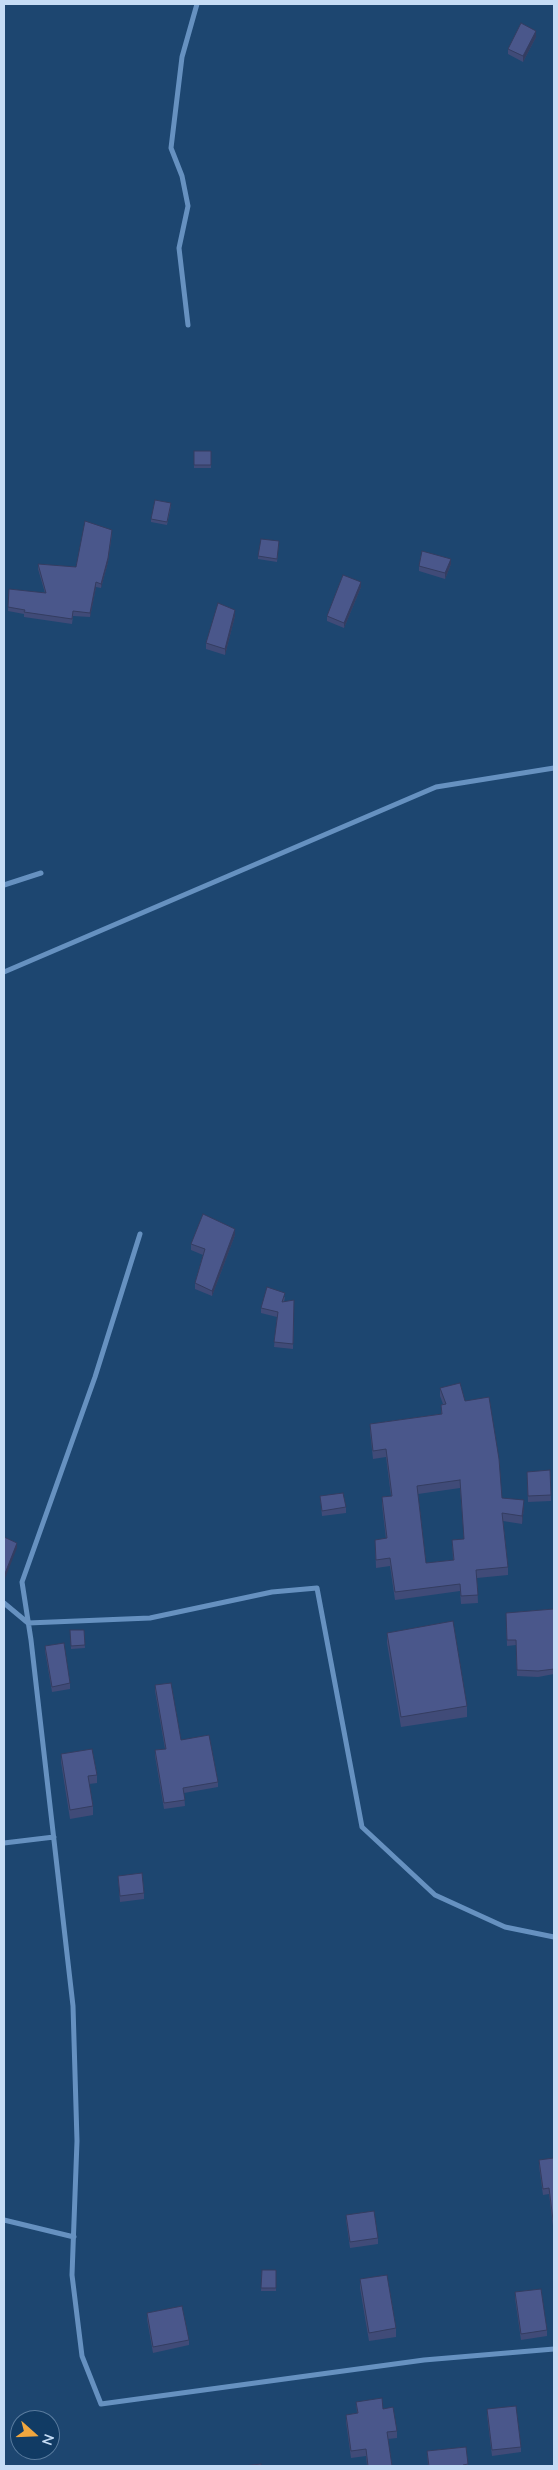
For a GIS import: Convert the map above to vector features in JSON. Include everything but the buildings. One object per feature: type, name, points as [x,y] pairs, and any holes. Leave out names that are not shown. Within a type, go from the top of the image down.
[{"type":"street","points":[[188,325],[179,248],[188,206],[182,176],[171,148],[182,57],[197,4]]},
{"type":"street","points":[[4,972],[436,787],[554,768]]},
{"type":"street","points":[[4,885],[40,873]]},
{"type":"street","points":[[140,1234],[95,1377],[22,1582],[73,2006],[77,2141],[72,2275],[82,2356],[101,2404],[424,2360],[554,2349]]},
{"type":"street","points":[[4,1604],[28,1623],[150,1618],[272,1592],[318,1588],[362,1827],[435,1895],[505,1927],[554,1937]]},
{"type":"street","points":[[4,1843],[54,1837]]},
{"type":"street","points":[[4,2220],[74,2237]]}]
